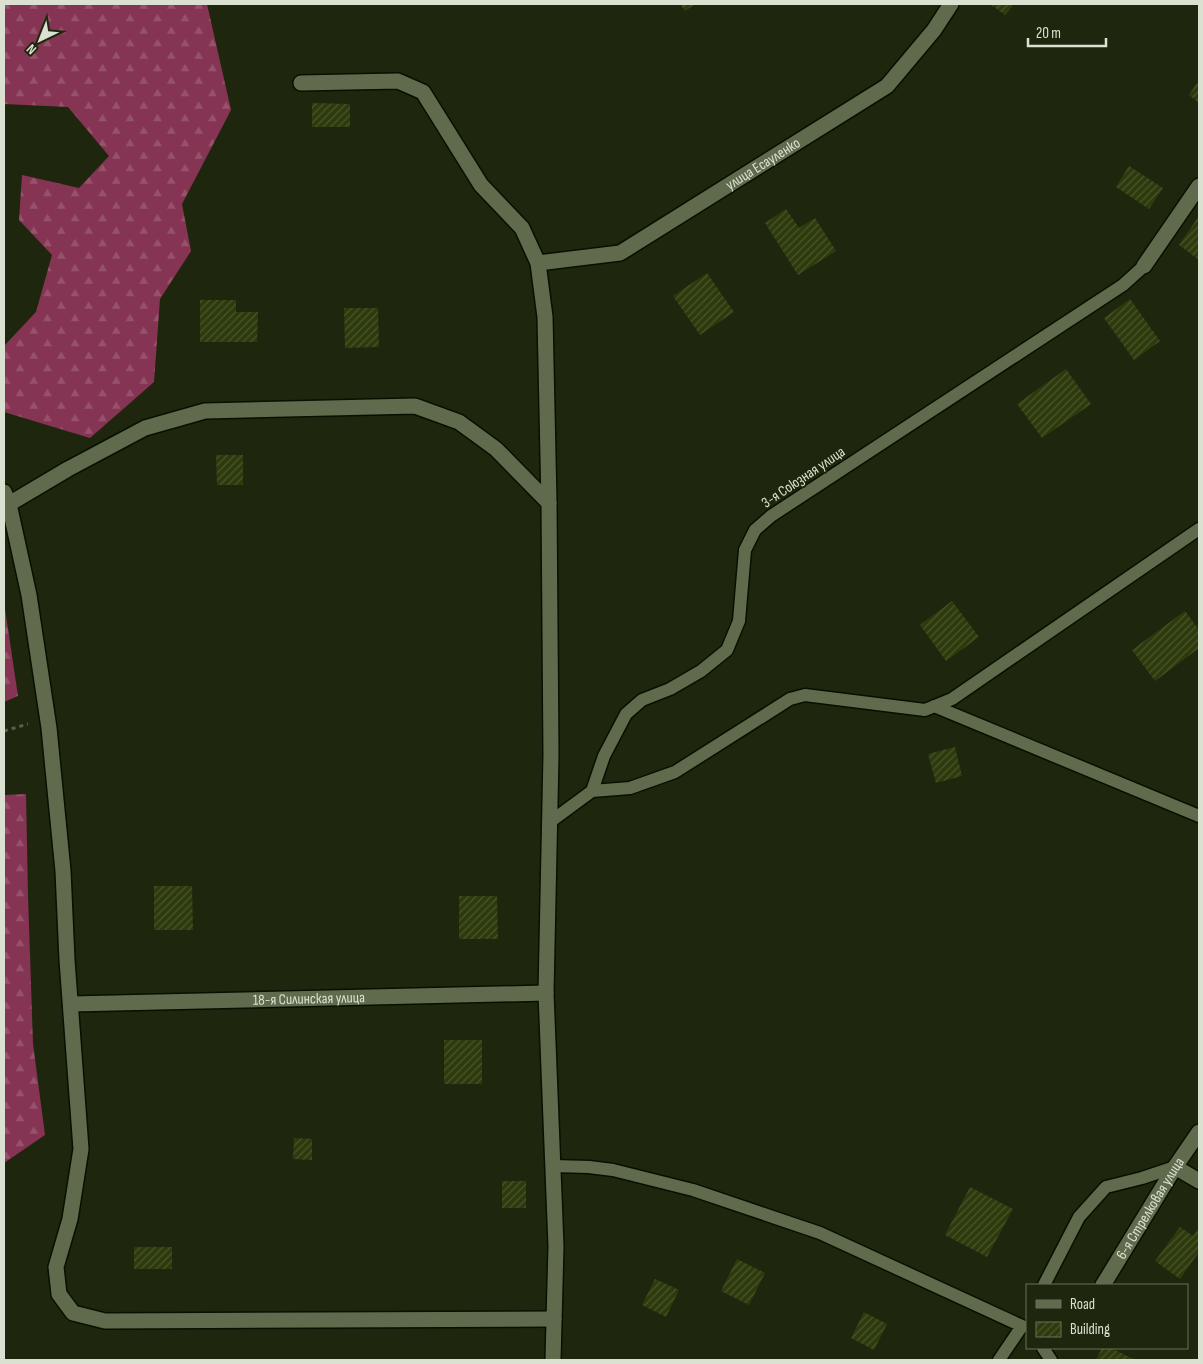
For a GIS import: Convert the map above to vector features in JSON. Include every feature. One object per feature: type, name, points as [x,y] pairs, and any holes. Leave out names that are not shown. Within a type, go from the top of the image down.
[{"type":"street","name":"улица Есауленко","points":[[538,263],[620,253],[888,86],[934,30],[951,4]]},
{"type":"street","points":[[301,83],[398,81],[423,92],[481,185],[522,228],[538,263],[545,316],[549,503],[552,755],[546,993],[556,1246],[553,1360]]},
{"type":"street","points":[[1144,266],[1199,186]]},
{"type":"street","points":[[549,503],[496,449],[459,422],[415,406],[205,411],[145,428],[6,498],[29,594],[48,718],[63,871],[70,1004],[82,1148],[70,1219],[56,1268],[59,1294],[73,1312],[106,1321],[554,1319]]},
{"type":"street","name":"18-я Силинская улица","points":[[70,1004],[546,993]]},
{"type":"street","name":"6-я Стрелковая улица","points":[[1104,1284],[1175,1167],[1199,1132]]},
{"type":"street","points":[[1175,1167],[1199,1181]]},
{"type":"lane","name":"3-я Союзная улица","points":[[592,791],[604,756],[626,714],[642,700],[670,689],[701,672],[727,650],[739,621],[745,550],[755,530],[771,516],[1123,285],[1144,266]]},
{"type":"lane","points":[[550,822],[592,791],[630,788],[675,772],[790,699],[805,695],[925,710],[952,699],[1199,529]]},
{"type":"lane","points":[[934,706],[1199,816]]},
{"type":"lane","points":[[553,1166],[614,1170],[684,1188],[811,1230],[1025,1325],[999,1360]]},
{"type":"lane","points":[[1045,1284],[1079,1217],[1106,1187],[1175,1167]]},
{"type":"lane","points":[[1044,1349],[1051,1360]]},
{"type":"green space","points":[[4,4],[207,4],[231,110],[182,204],[191,251],[160,299],[154,382],[90,438],[4,412],[4,346],[36,312],[52,255],[19,220],[22,175],[79,188],[109,156],[68,107],[4,104]]},
{"type":"green space","points":[[4,602],[18,696],[4,702]]},
{"type":"green space","points":[[26,794],[33,1044],[45,1135],[4,1163],[4,795]]},
{"type":"building","points":[[680,4],[695,4],[685,11]]},
{"type":"building","points":[[990,4],[1014,4],[1005,15]]},
{"type":"building","points":[[1199,80],[1199,103],[1189,95]]},
{"type":"building","points":[[312,103],[350,104],[350,127],[312,127]]},
{"type":"building","points":[[1129,166],[1163,188],[1149,209],[1116,187]]},
{"type":"building","points":[[786,209],[799,228],[815,218],[836,251],[798,275],[765,223]]},
{"type":"building","points":[[1199,216],[1199,260],[1179,245]]},
{"type":"building","points":[[707,273],[734,312],[700,335],[673,296]]},
{"type":"building","points":[[1130,299],[1160,341],[1134,360],[1104,318]]},
{"type":"building","points":[[200,300],[236,300],[236,312],[258,312],[257,342],[200,342]]},
{"type":"building","points":[[344,308],[378,308],[379,347],[345,348]]},
{"type":"building","points":[[1066,369],[1091,404],[1042,438],[1017,404]]},
{"type":"building","points":[[216,455],[243,455],[243,485],[217,485]]},
{"type":"building","points":[[952,601],[979,637],[946,661],[920,625]]},
{"type":"building","points":[[1185,611],[1199,630],[1199,648],[1155,681],[1132,650]]},
{"type":"building","points":[[955,747],[962,776],[936,783],[928,754]]},
{"type":"building","points":[[154,886],[192,886],[193,930],[154,930]]},
{"type":"building","points":[[459,896],[497,896],[498,939],[459,939]]},
{"type":"building","points":[[444,1040],[482,1040],[482,1084],[444,1084]]},
{"type":"building","points":[[294,1138],[312,1139],[312,1160],[293,1159]]},
{"type":"building","points":[[502,1181],[526,1181],[526,1208],[502,1208]]},
{"type":"building","points":[[970,1187],[1013,1209],[987,1257],[945,1235]]},
{"type":"building","points":[[1180,1227],[1193,1236],[1199,1227],[1199,1252],[1180,1279],[1155,1261]]},
{"type":"building","points":[[134,1247],[172,1247],[172,1269],[134,1269]]},
{"type":"building","points":[[737,1259],[765,1273],[749,1305],[721,1291]]},
{"type":"building","points":[[655,1279],[679,1290],[666,1317],[642,1305]]},
{"type":"building","points":[[864,1312],[887,1324],[874,1350],[851,1338]]},
{"type":"building","points":[[1102,1349],[1113,1349],[1135,1360],[1096,1360]]}]
